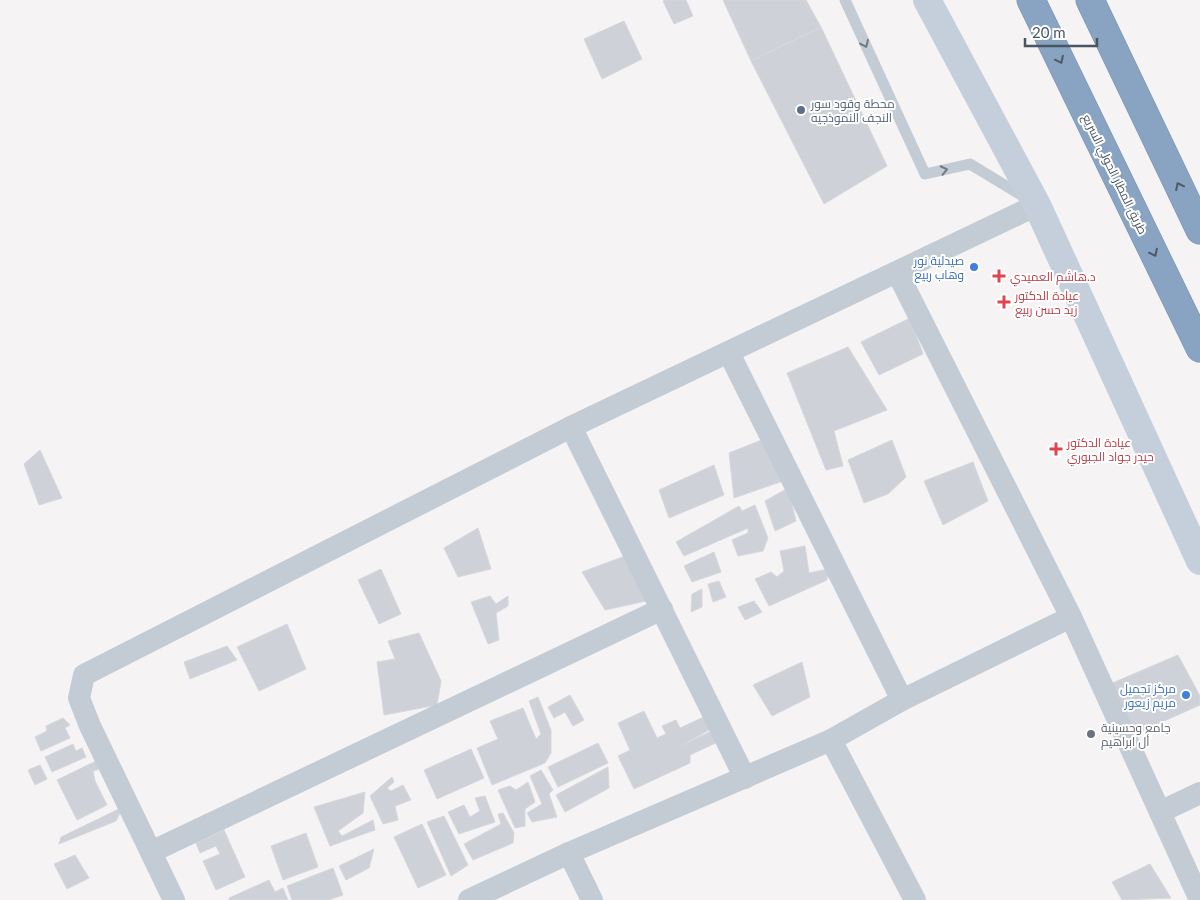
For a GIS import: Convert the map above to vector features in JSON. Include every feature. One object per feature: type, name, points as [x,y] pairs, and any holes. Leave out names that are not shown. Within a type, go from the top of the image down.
[{"type":"highway","name":"طريق المطار الحولي السريع","points":[[1030,0],[1200,348]]},
{"type":"highway","points":[[1090,0],[1200,230]]},
{"type":"main road","points":[[926,0],[1037,205],[1200,561]]},
{"type":"street","points":[[174,900],[90,726],[79,698],[84,675],[571,427],[1037,205]]},
{"type":"street","points":[[897,272],[1070,617],[1200,900]]},
{"type":"street","points":[[729,353],[902,700]]},
{"type":"street","points":[[571,427],[745,778]]},
{"type":"street","points":[[151,852],[662,609]]},
{"type":"street","points":[[468,900],[569,853],[831,740],[902,700],[1070,617]]},
{"type":"street","points":[[831,740],[915,900]]},
{"type":"street","points":[[1160,812],[1200,793]]},
{"type":"street","points":[[569,853],[592,900]]},
{"type":"lane","points":[[845,0],[925,174],[970,164],[1037,205]]},
{"type":"building","points":[[686,0],[693,16],[674,24],[663,1]]},
{"type":"building","points":[[723,0],[806,0],[821,27],[751,61]]},
{"type":"building","points":[[624,21],[642,59],[602,79],[584,39]]},
{"type":"building","points":[[821,27],[887,166],[824,204],[751,61]]},
{"type":"building","points":[[910,318],[923,354],[879,375],[861,342]]},
{"type":"building","points":[[848,347],[887,410],[834,431],[843,466],[826,470],[787,373]]},
{"type":"building","points":[[764,439],[786,480],[734,498],[729,453]]},
{"type":"building","points":[[892,440],[906,477],[888,494],[864,503],[848,460]]},
{"type":"building","points":[[40,450],[62,498],[39,505],[24,464]]},
{"type":"building","points":[[973,462],[988,501],[943,525],[924,481]]},
{"type":"building","points":[[714,465],[724,495],[669,518],[659,490]]},
{"type":"building","points":[[788,488],[796,521],[775,531],[765,501]]},
{"type":"building","points":[[755,505],[768,538],[763,551],[738,556],[732,540],[748,533],[748,528],[684,556],[676,542],[739,506],[742,511]]},
{"type":"building","points":[[478,528],[491,569],[458,577],[444,548]]},
{"type":"building","points":[[805,546],[809,573],[828,569],[827,580],[769,606],[755,579],[771,572],[777,577],[784,571],[780,551]]},
{"type":"building","points":[[714,552],[721,572],[692,582],[684,566]]},
{"type":"building","points":[[625,556],[646,601],[605,610],[582,572]]},
{"type":"building","points":[[381,569],[401,614],[379,624],[358,580]]},
{"type":"building","points":[[719,581],[726,597],[713,602],[708,584]]},
{"type":"building","points":[[702,589],[702,607],[691,612],[692,594]]},
{"type":"building","points":[[490,596],[496,604],[508,596],[508,606],[496,613],[499,640],[488,644],[471,602]]},
{"type":"building","points":[[754,601],[762,612],[745,620],[738,607]]},
{"type":"building","points":[[287,624],[306,669],[259,691],[237,647]]},
{"type":"building","points":[[419,633],[441,681],[437,705],[384,715],[377,662],[395,659],[388,641]]},
{"type":"building","points":[[227,646],[237,660],[190,679],[184,662]]},
{"type":"building","points":[[1178,655],[1200,696],[1200,705],[1135,734],[1110,684]]},
{"type":"building","points":[[802,662],[810,697],[772,716],[753,685]]},
{"type":"building","points":[[570,695],[584,720],[573,726],[565,712],[554,718],[548,707]]},
{"type":"building","points":[[538,697],[551,730],[551,753],[545,763],[492,785],[477,748],[498,739],[490,721],[523,708],[536,739],[541,734],[529,701]]},
{"type":"building","points":[[644,711],[657,738],[666,734],[662,726],[676,720],[680,728],[708,715],[713,728],[682,745],[716,729],[722,740],[690,755],[690,763],[634,789],[618,756],[630,750],[618,723]]},
{"type":"building","points":[[63,718],[70,725],[65,728],[70,738],[41,751],[35,737],[47,731],[46,726]]},
{"type":"building","points":[[598,743],[608,763],[558,787],[548,767]]},
{"type":"building","points":[[73,744],[76,751],[82,748],[86,757],[52,772],[45,757]]},
{"type":"building","points":[[471,749],[484,778],[437,799],[424,770]]},
{"type":"building","points":[[98,760],[100,769],[93,771],[95,781],[107,805],[77,820],[57,780]]},
{"type":"building","points":[[40,765],[47,779],[35,785],[28,770]]},
{"type":"building","points":[[608,767],[609,788],[565,812],[556,795]]},
{"type":"building","points":[[541,770],[553,790],[549,794],[557,817],[532,822],[527,813],[542,804],[530,776]]},
{"type":"building","points":[[392,777],[394,782],[387,788],[391,791],[403,785],[411,800],[395,806],[398,820],[383,824],[370,796]]},
{"type":"building","points":[[528,782],[535,802],[525,809],[525,826],[515,828],[498,790],[510,786],[516,790]]},
{"type":"building","points":[[365,792],[363,813],[338,831],[342,836],[373,820],[375,830],[330,846],[314,807]]},
{"type":"building","points":[[485,796],[495,822],[459,834],[448,812],[464,805],[470,817],[480,811],[475,798]]},
{"type":"building","points":[[123,807],[116,821],[59,844],[61,837]]},
{"type":"building","points":[[503,813],[514,833],[513,843],[473,860],[464,844],[501,824],[498,814]]},
{"type":"building","points":[[444,816],[468,865],[451,876],[427,822]]},
{"type":"building","points":[[422,824],[446,875],[418,888],[394,837]]},
{"type":"building","points":[[224,830],[245,877],[216,890],[203,861],[220,854],[216,846],[200,853],[196,843]]},
{"type":"building","points":[[306,833],[318,867],[283,880],[271,846]]},
{"type":"building","points":[[374,849],[369,868],[346,880],[339,866]]},
{"type":"building","points":[[75,855],[89,878],[67,889],[54,864]]},
{"type":"building","points":[[1150,864],[1171,898],[1122,900],[1112,882]]},
{"type":"building","points":[[333,868],[343,895],[329,900],[292,900],[287,886]]},
{"type":"building","points":[[269,880],[275,892],[283,888],[288,900],[229,900],[229,898]]},
{"type":"place","name":"محطة وقود سور النجف النموذجيه","points":[[801,110]]},
{"type":"place","name":"صيدلية نور وهاب ربيع","points":[[974,267]]},
{"type":"place","name":"د.هاشم العميدي","points":[[999,276]]},
{"type":"place","name":"عيادة الدكتور زيد حسن ربيع","points":[[1004,302]]},
{"type":"place","name":"عيادة الدكتور حيدر جواد الجبوري","points":[[1056,449]]},
{"type":"place","name":"مركز تجميل مريم زيعور","points":[[1186,695]]},
{"type":"place","name":"جامع وحسينية أل ابراهيم","points":[[1091,734]]}]
